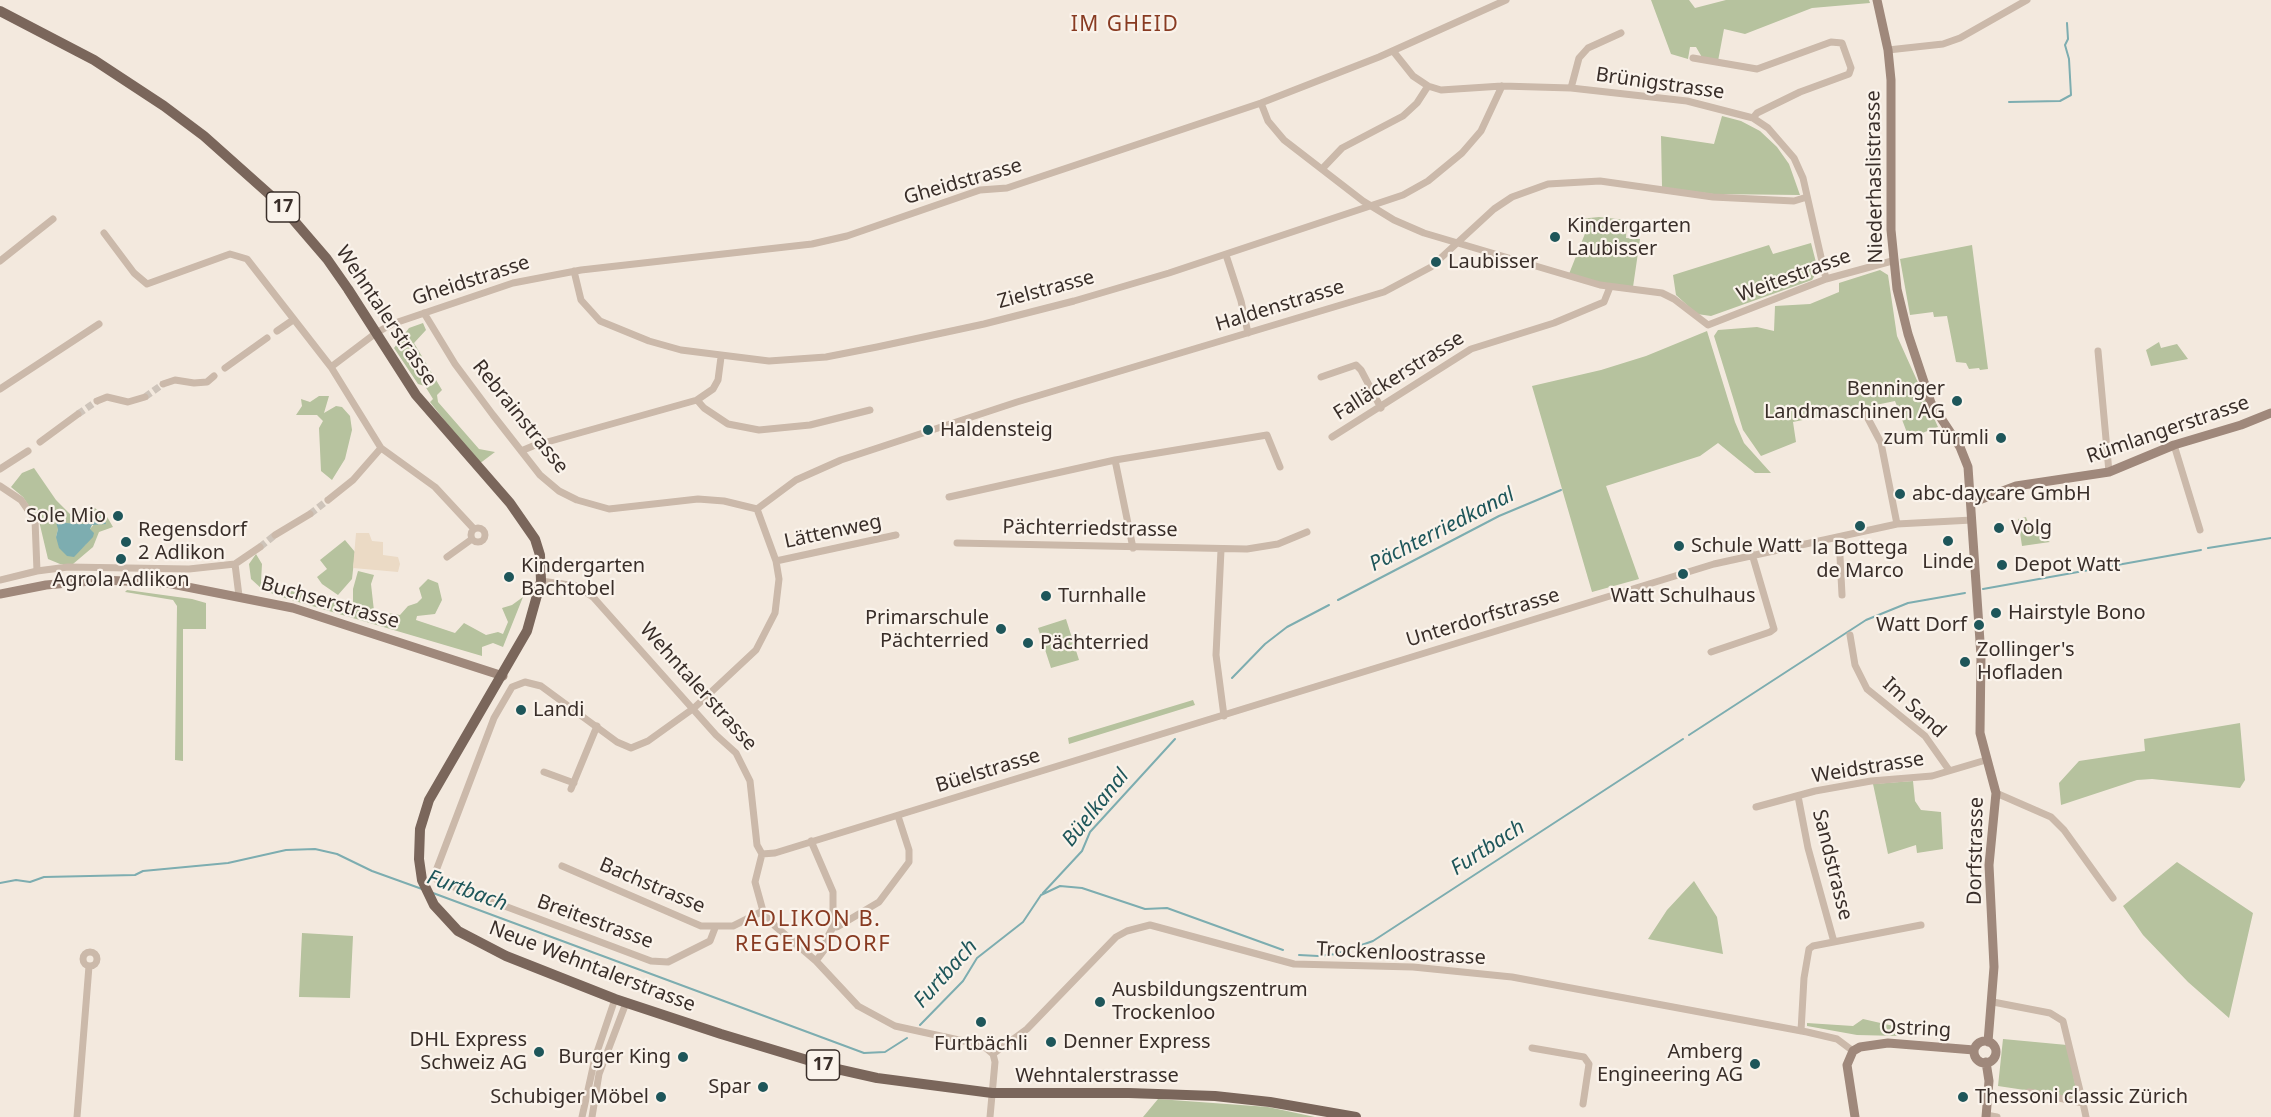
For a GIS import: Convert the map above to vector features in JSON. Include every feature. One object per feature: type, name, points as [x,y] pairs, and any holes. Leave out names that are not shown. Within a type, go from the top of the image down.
[{"type":"main road","name":"Wehntalerstrasse","points":[[0,11],[94,60],[164,106],[244,171],[278,202],[327,260],[416,395],[524,521],[540,554],[542,580]]},
{"type":"main road","name":"Neue Wehntalerstrasse","points":[[542,580],[527,631],[429,800],[418,840],[420,870],[434,904],[458,931],[479,943],[626,1003],[837,1069],[877,1078],[992,1093]]},
{"type":"main road","name":"Wehntalerstrasse","points":[[992,1093],[1193,1094],[1270,1102],[1356,1117]]},
{"type":"street","name":"Gheidstrasse","points":[[331,367],[376,333],[486,290],[574,271],[764,251],[847,236],[980,190],[1007,188],[1127,150],[1261,103],[1393,51],[1506,0]]},
{"type":"street","name":"Niederhaslistrasse","points":[[1877,0],[1888,50],[1892,116],[1892,261],[1908,334],[1931,403],[1960,447],[1968,467],[1972,520]]},
{"type":"street","points":[[1888,50],[1943,44],[1960,38],[2027,0]]},
{"type":"street","points":[[1571,88],[1579,58],[1588,48],[1621,33]]},
{"type":"street","points":[[1693,58],[1757,69],[1831,42],[1842,43],[1851,68],[1849,74],[1800,92],[1758,113],[1753,118]]},
{"type":"street","points":[[1322,169],[1342,148],[1386,128],[1403,117],[1417,103],[1428,86],[1413,76],[1393,51]]},
{"type":"street","name":"Brünigstrasse","points":[[1428,86],[1455,90],[1502,86],[1571,88],[1687,101],[1753,118],[1768,128],[1794,158],[1807,197],[1826,279]]},
{"type":"street","name":"Zielstrasse","points":[[574,271],[577,289],[587,309],[608,326],[649,341],[721,357],[769,361],[826,357],[919,339],[1074,301],[1226,255],[1404,195],[1428,181],[1462,153],[1481,131],[1502,86]]},
{"type":"street","points":[[1261,103],[1275,131],[1371,207],[1406,226],[1610,287]]},
{"type":"street","name":"Haldenstrasse","points":[[757,509],[796,480],[840,460],[984,412],[1384,292],[1431,267],[1483,217],[1512,197],[1534,188],[1564,181],[1600,182],[1713,197],[1794,201],[1807,197]]},
{"type":"street","points":[[0,261],[53,219]]},
{"type":"street","points":[[104,233],[134,273],[147,284],[230,254],[247,259],[331,367],[381,448],[435,487],[474,529],[483,530],[485,537],[478,542],[472,539]]},
{"type":"street","points":[[1226,255],[1241,301],[1248,333]]},
{"type":"street","name":"Weitestrasse","points":[[1610,287],[1662,294],[1674,299],[1708,325],[1826,279],[1892,261]]},
{"type":"street","name":"Falläckerstrasse","points":[[1332,437],[1471,349],[1554,323],[1604,302],[1610,287]]},
{"type":"street","name":"Rebrainstrasse","points":[[424,313],[455,363],[521,451],[540,475],[559,491],[593,506],[627,509],[698,499],[724,501],[757,509]]},
{"type":"street","points":[[277,331],[293,320]]},
{"type":"street","points":[[0,389],[99,324]]},
{"type":"street","points":[[225,368],[267,338]]},
{"type":"street","points":[[2098,351],[2109,472]]},
{"type":"street","points":[[521,451],[697,400],[712,389],[718,380],[721,357]]},
{"type":"street","points":[[1321,377],[1356,365],[1361,370],[1381,408]]},
{"type":"street","points":[[163,384],[175,380],[207,382],[214,376]]},
{"type":"street","points":[[97,401],[114,397],[128,402],[145,397]]},
{"type":"street","points":[[697,400],[704,408],[728,424],[759,430],[849,417],[870,410]]},
{"type":"street","points":[[1864,411],[1881,443],[1897,524]]},
{"type":"street","name":"Rümlangerstrasse","points":[[1971,503],[2016,486],[2109,472],[2174,445],[2241,425],[2271,413]]},
{"type":"street","points":[[40,442],[78,414]]},
{"type":"street","points":[[949,497],[1115,460],[1267,435],[1280,467]]},
{"type":"street","points":[[2174,445],[2200,530]]},
{"type":"street","points":[[328,500],[352,480],[381,448]]},
{"type":"street","points":[[0,468],[28,451]]},
{"type":"street","points":[[1115,460],[1133,548]]},
{"type":"street","points":[[0,486],[21,500],[35,520],[38,548],[37,571]]},
{"type":"street","points":[[544,772],[572,786],[597,726],[617,742],[631,748],[648,741],[694,708],[747,660],[764,638],[775,613],[779,579],[776,561],[757,509]]},
{"type":"street","points":[[275,535],[310,514]]},
{"type":"street","name":"Unterdorfstrasse","points":[[1224,716],[1752,554],[1897,524],[1972,520]]},
{"type":"street","name":"Dorfstrasse","points":[[1972,520],[1981,656],[1980,725],[1986,760],[1996,793],[1989,865],[1994,932],[1993,1002],[1988,1042]]},
{"type":"street","points":[[447,557],[472,539],[474,529]]},
{"type":"street","name":"Pächterriedstrasse","points":[[957,543],[1221,550],[1278,544],[1307,532]]},
{"type":"street","name":"Lättenweg","points":[[776,561],[896,535]]},
{"type":"street","points":[[1839,537],[1842,595]]},
{"type":"street","points":[[0,580],[37,571],[103,566],[189,569],[235,564],[260,547]]},
{"type":"street","points":[[1221,550],[1216,646],[1224,716]]},
{"type":"street","points":[[1711,652],[1774,629],[1752,554]]},
{"type":"street","points":[[235,564],[239,596]]},
{"type":"street","name":"Buchserstrasse","points":[[0,594],[46,585],[102,580],[167,583],[300,610],[502,676]]},
{"type":"street","name":"Wehntalerstrasse","points":[[542,580],[568,584],[585,590],[744,764],[753,795],[757,846],[762,854],[755,882],[764,911],[775,926],[816,961],[845,994],[876,1018],[903,1029],[968,1042],[986,1048],[993,1054],[995,1062],[992,1093]]},
{"type":"street","name":"Im Sand","points":[[1850,635],[1855,666],[1867,688],[1925,736],[1949,770]]},
{"type":"street","name":"Breitestrasse","points":[[597,726],[533,682],[512,687],[494,718],[435,871],[436,879],[651,961],[668,962],[710,941],[715,928]]},
{"type":"street","name":"Büelstrasse","points":[[762,854],[775,853],[1224,716]]},
{"type":"street","name":"Weidstrasse","points":[[1756,807],[1871,781],[1910,779],[1986,760]]},
{"type":"street","points":[[1996,793],[2051,817],[2069,837],[2113,898]]},
{"type":"street","name":"Sandstrasse","points":[[1798,796],[1808,848],[1834,942]]},
{"type":"street","points":[[833,927],[837,927],[879,902],[909,862],[909,850],[898,816]]},
{"type":"street","points":[[811,841],[833,892],[833,927],[826,940],[825,949],[816,961]]},
{"type":"street","name":"Bachstrasse","points":[[562,866],[693,924],[715,928],[733,926],[764,911]]},
{"type":"street","name":"Trockenloostrasse","points":[[993,1054],[1027,1029],[1116,937],[1127,931],[1150,925],[1294,964],[1413,967],[1512,977],[1801,1031],[1837,1039],[1853,1051]]},
{"type":"street","points":[[1801,1031],[1806,954],[1813,946],[1921,925]]},
{"type":"street","points":[[77,1117],[89,966]]},
{"type":"street","points":[[615,999],[595,1058],[581,1117],[591,1117],[599,1074],[626,1003]]},
{"type":"street","points":[[1993,1002],[2050,1012],[2061,1018],[2066,1029],[2086,1117]]},
{"type":"street","points":[[1980,1042],[1988,1042],[1993,1046],[1995,1053],[1992,1059],[1986,1062],[1977,1060],[1974,1050],[1980,1042]]},
{"type":"street","name":"Ostring","points":[[1853,1051],[1879,1043],[1974,1050]]},
{"type":"street","points":[[1532,1048],[1584,1058],[1589,1064],[1583,1104]]},
{"type":"street","points":[[1853,1051],[1846,1071],[1855,1117]]},
{"type":"street","points":[[1986,1062],[1989,1082],[1986,1116],[1997,1117]]},
{"type":"street","points":[[2029,1092],[2083,1103]]},
{"type":"street","points":[[990,1117],[992,1093]]},
{"type":"green space","points":[[1651,0],[1689,0],[1695,8],[1726,0],[1869,0],[1870,3],[1812,8],[1745,34],[1724,29],[1718,61],[1703,59],[1696,47],[1690,47],[1688,59],[1671,54]]},
{"type":"green space","points":[[1722,116],[1741,121],[1760,131],[1777,147],[1789,164],[1800,195],[1713,194],[1662,187],[1661,136],[1714,144]]},
{"type":"green space","points":[[1599,217],[1627,220],[1626,238],[1640,239],[1633,287],[1596,282],[1569,274],[1586,231],[1579,219]]},
{"type":"green space","points":[[1811,243],[1818,270],[1812,280],[1711,316],[1697,314],[1676,295],[1673,275],[1769,245],[1773,254]]},
{"type":"green space","points":[[1972,245],[1988,369],[1980,370],[1979,368],[1969,369],[1966,363],[1956,362],[1947,316],[1934,317],[1933,312],[1910,315],[1900,259]]},
{"type":"green space","points":[[1880,270],[1888,275],[1897,336],[1938,427],[1909,438],[1895,401],[1793,422],[1796,442],[1761,456],[1743,430],[1714,336],[1718,330],[1757,327],[1774,331],[1775,306],[1810,304],[1839,292],[1839,283]]},
{"type":"green space","points":[[423,323],[426,330],[414,343],[442,390],[437,395],[438,402],[479,449],[495,452],[479,464],[430,402],[433,399],[425,386],[418,384],[394,348],[409,328]]},
{"type":"green space","points":[[1707,331],[1735,422],[1744,443],[1771,473],[1755,473],[1718,443],[1700,456],[1606,486],[1639,579],[1592,592],[1532,386],[1601,370],[1646,356]]},
{"type":"green space","points":[[2159,342],[2161,348],[2177,344],[2188,359],[2151,366],[2146,350]]},
{"type":"green space","points":[[319,396],[329,396],[324,413],[336,406],[342,407],[350,416],[352,430],[345,459],[332,480],[321,471],[319,428],[323,421],[317,415],[296,415],[302,406],[301,399],[310,402]]},
{"type":"green space","points":[[34,468],[56,500],[71,515],[93,507],[106,515],[113,527],[99,532],[93,547],[73,564],[60,564],[48,559],[39,521],[23,497],[11,487],[22,473]],"holes":[[[94,516],[100,517],[90,529],[86,544],[79,550],[56,537],[58,529],[66,523],[84,524]]]},
{"type":"green space","points":[[2026,517],[2029,525],[2037,527],[2042,537],[2050,542],[2022,546],[2018,519]]},
{"type":"green space","points":[[345,540],[355,552],[352,579],[338,595],[322,584],[317,577],[327,569],[320,560]]},
{"type":"green space","points":[[256,554],[262,564],[261,582],[283,593],[289,591],[315,593],[353,606],[353,589],[358,571],[374,575],[371,584],[374,611],[400,615],[408,606],[417,603],[422,598],[419,588],[428,579],[438,583],[442,600],[435,614],[417,616],[416,620],[455,633],[464,623],[486,635],[498,632],[503,634],[508,622],[502,608],[512,605],[523,597],[503,647],[493,643],[482,647],[482,656],[278,596],[262,589],[251,579],[249,564]]},
{"type":"green space","points":[[127,590],[206,603],[206,629],[183,629],[183,761],[175,760],[177,606],[173,600],[125,592]]},
{"type":"green space","points":[[1066,619],[1079,660],[1051,668],[1038,628]]},
{"type":"green space","points":[[1193,700],[1195,705],[1069,744],[1068,738]]},
{"type":"green space","points":[[2240,723],[2245,780],[2240,788],[2152,779],[2137,780],[2061,805],[2059,783],[2079,761],[2145,751],[2144,739]]},
{"type":"green space","points":[[1913,781],[1915,801],[1921,810],[1941,812],[1943,849],[1917,853],[1916,845],[1888,854],[1873,784]]},
{"type":"green space","points":[[2177,862],[2253,913],[2229,1018],[2188,982],[2143,935],[2123,906]]},
{"type":"green space","points":[[1694,881],[1717,917],[1723,954],[1648,939],[1667,910]]},
{"type":"green space","points":[[302,933],[353,936],[350,998],[299,997]]},
{"type":"green space","points":[[1863,1019],[1898,1027],[1899,1036],[1857,1035],[1807,1026],[1807,1023],[1853,1026]]},
{"type":"green space","points":[[2003,1039],[2067,1045],[2078,1098],[1998,1086]]},
{"type":"green space","points":[[1158,1099],[1268,1107],[1315,1117],[1143,1117]]},
{"type":"shaded area","points":[[356,533],[369,533],[372,541],[383,542],[383,555],[398,557],[400,564],[398,572],[353,568]]},
{"type":"water","points":[[60,515],[66,523],[84,524],[94,516],[103,517],[106,524],[92,525],[90,529],[94,533],[93,537],[74,557],[67,556],[59,548],[56,537],[58,529],[55,519]]},
{"type":"waterway","points":[[2009,102],[2060,101],[2071,95],[2069,59],[2065,45],[2068,39],[2067,23]]},
{"type":"waterway","name":"Pächterriedkanal","points":[[1338,600],[1499,516],[1561,490]]},
{"type":"waterway","name":"Furtbach","points":[[2208,548],[2271,538]]},
{"type":"waterway","name":"Furtbach","points":[[1983,589],[2201,550]]},
{"type":"waterway","name":"Furtbach","points":[[1689,735],[1866,620],[1908,603],[1965,593]]},
{"type":"waterway","name":"Pächterriedkanal","points":[[1232,678],[1265,644],[1287,627],[1329,605]]},
{"type":"waterway","name":"Büelkanal","points":[[1043,893],[1082,851],[1090,832],[1175,739]]},
{"type":"waterway","name":"Furtbach","points":[[1299,955],[1336,954],[1373,941],[1683,739]]},
{"type":"waterway","name":"Furtbach","points":[[0,883],[16,880],[30,882],[44,877],[135,875],[143,871],[228,863],[286,850],[315,849],[337,854],[372,871],[422,889]]},
{"type":"waterway","name":"Furtbach","points":[[920,1025],[963,981],[977,958],[1023,922],[1041,895],[1060,886],[1082,888],[1145,909],[1167,908],[1283,950]]},
{"type":"waterway","name":"Furtbach","points":[[433,893],[864,1053],[885,1052],[907,1038]]},
{"type":"tunnel","points":[[145,397],[163,384]]},
{"type":"tunnel","points":[[78,414],[97,401]]},
{"type":"tunnel","points":[[310,514],[328,500]]},
{"type":"tunnel","points":[[260,547],[275,535]]},
{"type":"place","name":"Kindergarten Laubisser","points":[[1555,237]]},
{"type":"place","name":"Laubisser","points":[[1436,262]]},
{"type":"place","name":"Benninger Landmaschinen AG","points":[[1957,401]]},
{"type":"place","name":"Haldensteig","points":[[928,430]]},
{"type":"place","name":"zum Türmli","points":[[2001,438]]},
{"type":"place","name":"abc-daycare GmbH","points":[[1900,494]]},
{"type":"place","name":"Sole Mio","points":[[118,516]]},
{"type":"place","name":"la Bottega de Marco","points":[[1860,526]]},
{"type":"place","name":"Volg","points":[[1999,528]]},
{"type":"place","name":"Linde","points":[[1948,541]]},
{"type":"place","name":"Regensdorf 2 Adlikon","points":[[126,542]]},
{"type":"place","name":"Schule Watt","points":[[1679,546]]},
{"type":"place","name":"Agrola Adlikon","points":[[121,559]]},
{"type":"place","name":"Depot Watt","points":[[2002,565]]},
{"type":"place","name":"Watt Schulhaus","points":[[1683,574]]},
{"type":"place","name":"Kindergarten Bachtobel","points":[[509,577]]},
{"type":"place","name":"Turnhalle","points":[[1046,596]]},
{"type":"place","name":"Hairstyle Bono","points":[[1996,613]]},
{"type":"place","name":"Watt Dorf","points":[[1979,625]]},
{"type":"place","name":"Primarschule Pächterried","points":[[1001,629]]},
{"type":"place","name":"Pächterried","points":[[1028,643]]},
{"type":"place","name":"Zollinger's Hofladen","points":[[1965,662]]},
{"type":"place","name":"Landi","points":[[521,710]]},
{"type":"place","name":"Ausbildungszentrum Trockenloo","points":[[1100,1002]]},
{"type":"place","name":"Furtbächli","points":[[981,1022]]},
{"type":"place","name":"Denner Express","points":[[1051,1042]]},
{"type":"place","name":"DHL Express Schweiz AG","points":[[539,1052]]},
{"type":"place","name":"Burger King","points":[[683,1057]]},
{"type":"place","name":"Amberg Engineering AG","points":[[1755,1064]]},
{"type":"place","name":"Spar","points":[[763,1087]]},
{"type":"place","name":"Schubiger Möbel","points":[[661,1097]]},
{"type":"place","name":"Thessoni classic Zürich","points":[[1963,1097]]},
{"type":"district","name":"IM GHEID","points":[[1125,25]]},
{"type":"district","name":"ADLIKON B. REGENSDORF","points":[[813,932]]}]
